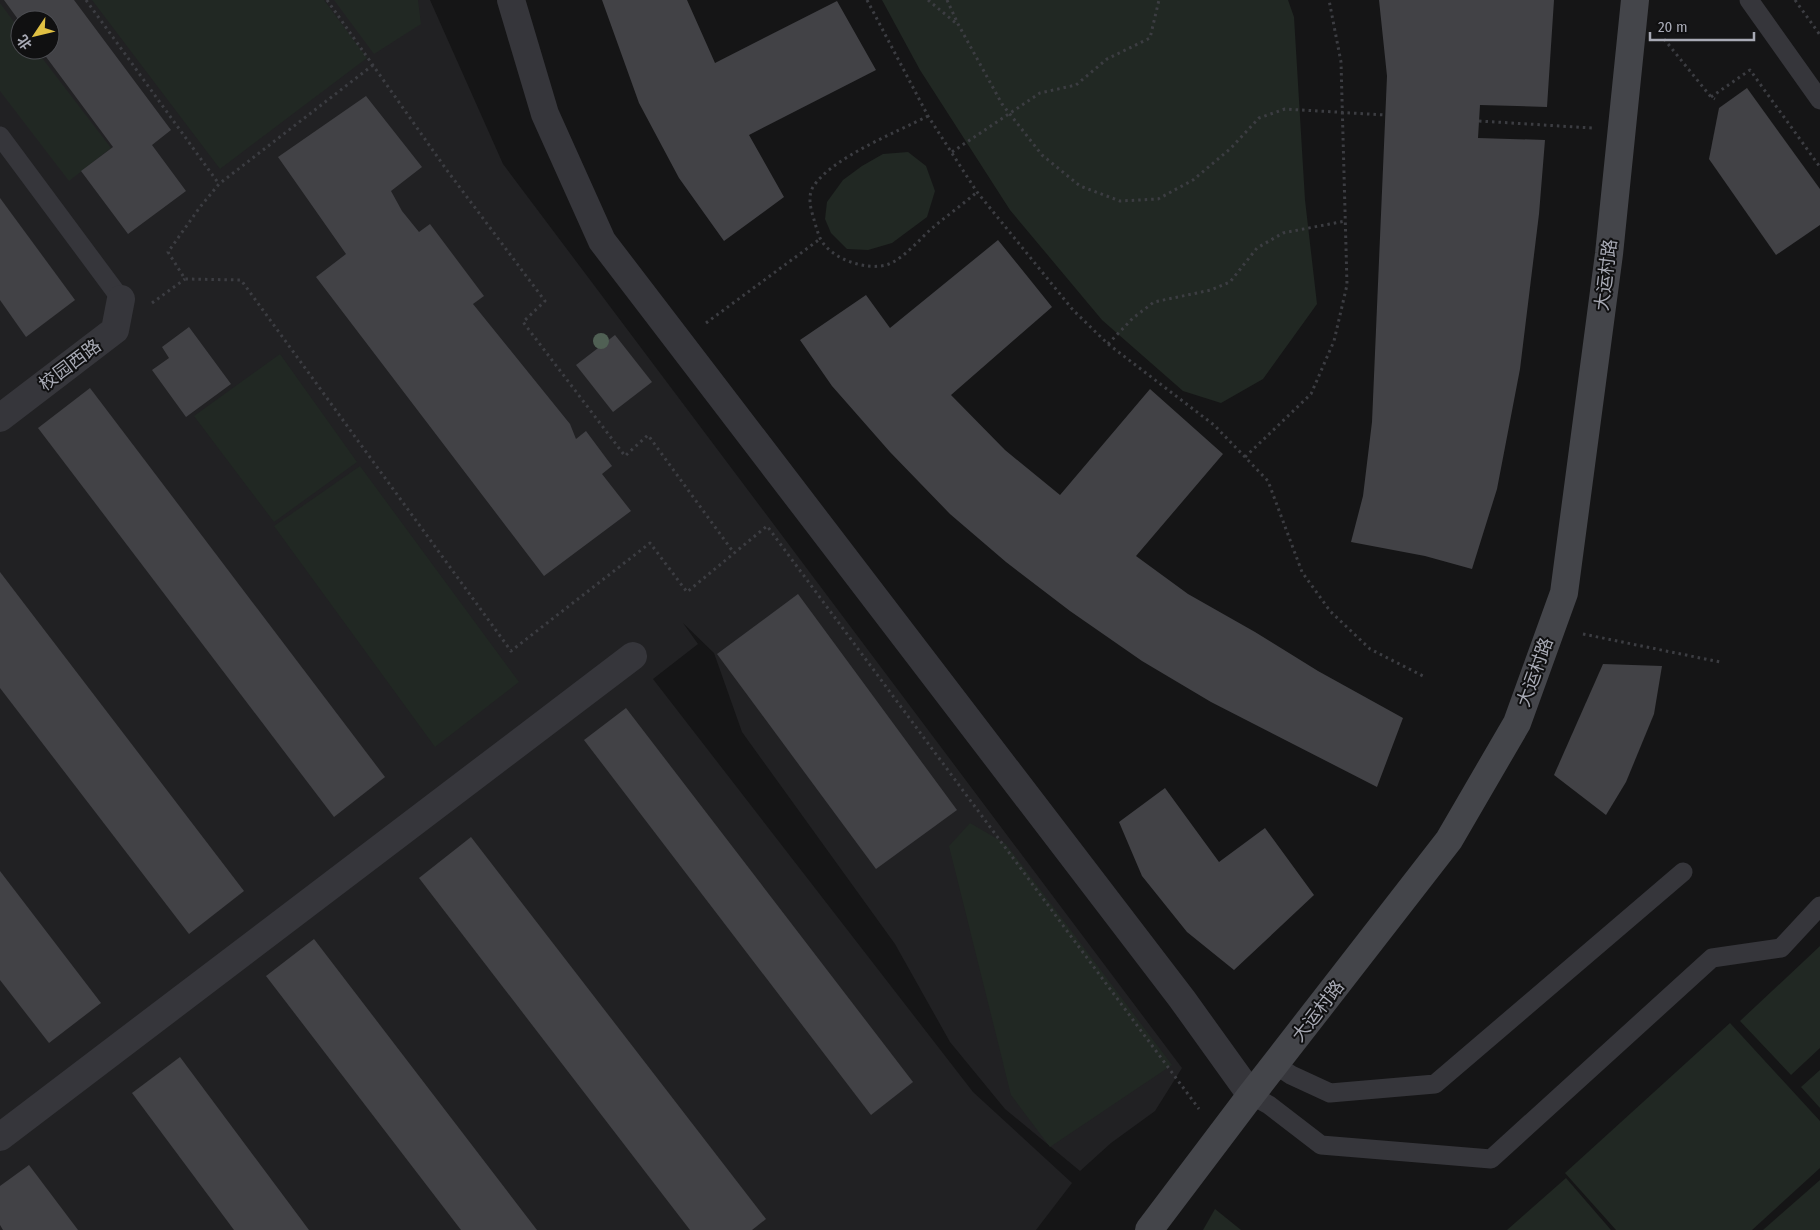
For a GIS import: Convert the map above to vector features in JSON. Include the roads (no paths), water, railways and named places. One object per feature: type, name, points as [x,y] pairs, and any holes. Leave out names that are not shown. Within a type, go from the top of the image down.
[{"type":"street","points":[[511,0],[545,114],[602,241],[1182,999],[1251,1095]]},
{"type":"street","name":"大运村路","points":[[1149,1230],[1449,840],[1517,723],[1564,593],[1609,254],[1635,0]]},
{"type":"street","name":"校园西路","points":[[0,418],[116,330],[121,299]]},
{"type":"street","points":[[0,1137],[633,656]]},
{"type":"lane","points":[[1749,0],[1820,100]]},
{"type":"lane","points":[[0,136],[121,299]]},
{"type":"lane","points":[[1276,1065],[1291,1075],[1330,1093],[1435,1084],[1683,872]]},
{"type":"lane","points":[[1251,1095],[1269,1105],[1321,1145],[1491,1159],[1712,958],[1781,948],[1820,906]]}]
